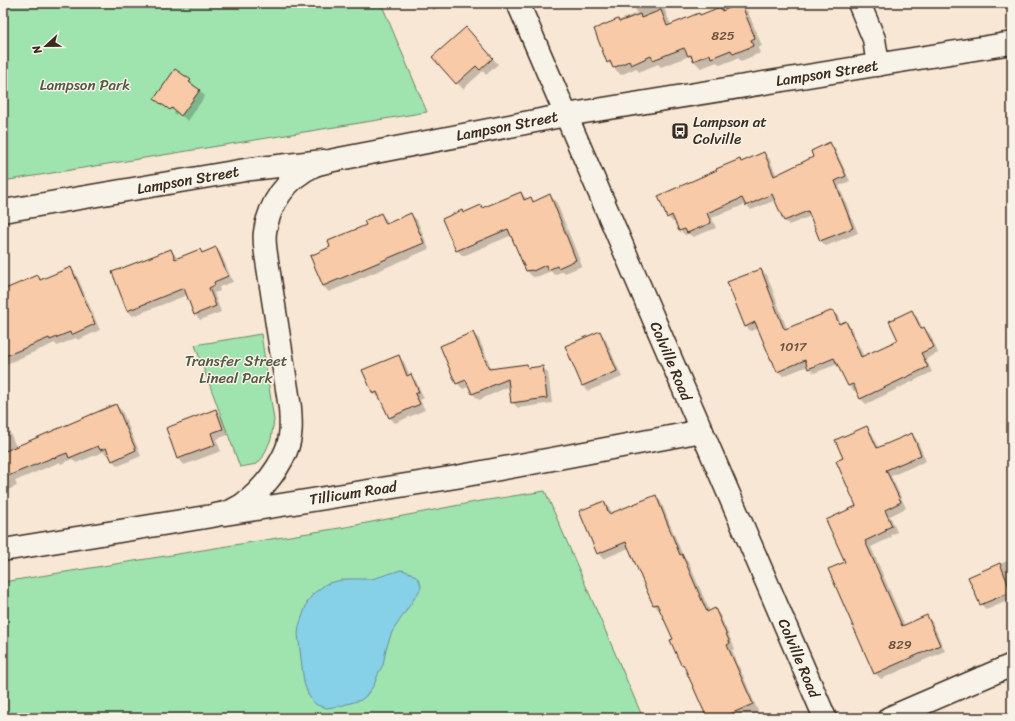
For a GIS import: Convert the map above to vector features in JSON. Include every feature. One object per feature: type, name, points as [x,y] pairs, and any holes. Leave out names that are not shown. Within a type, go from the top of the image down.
[{"type":"street","name":"Colville Road","points":[[518,3],[825,718]]},
{"type":"street","points":[[858,3],[874,39],[878,65]]},
{"type":"street","name":"Lampson Street","points":[[3,211],[251,169],[334,160],[566,115],[1012,43]]},
{"type":"street","points":[[212,516],[233,510],[251,499],[266,483],[286,450],[291,429],[290,408],[266,254],[265,233],[270,212],[280,193],[295,178],[313,166],[334,160]]},
{"type":"street","name":"Tillicum Road","points":[[3,550],[456,477],[702,431]]},
{"type":"street","points":[[889,718],[1012,665]]},
{"type":"green space","name":"Lampson Park","points":[[3,3],[381,3],[427,112],[3,181]]},
{"type":"green space","name":"Transfer Street Lineal Park","points":[[261,334],[274,420],[271,439],[263,457],[257,464],[240,467],[195,345]]},
{"type":"green space","points":[[545,491],[643,718],[3,718],[3,582],[346,527],[475,502]]},
{"type":"water","points":[[401,570],[411,573],[417,577],[421,588],[392,632],[386,649],[383,665],[374,685],[361,700],[327,708],[317,705],[312,701],[304,683],[298,634],[299,626],[307,603],[313,594],[326,584],[346,579],[372,579]]},
{"type":"building","points":[[741,3],[755,38],[751,40],[753,46],[733,54],[731,50],[711,58],[710,54],[693,61],[691,55],[688,56],[684,48],[653,60],[651,56],[631,65],[629,61],[613,68],[610,61],[607,63],[594,29],[618,19],[619,22],[640,14],[641,18],[661,10],[667,26],[699,13],[700,15],[720,7],[722,11]]},
{"type":"building","points":[[466,27],[493,58],[480,70],[476,66],[456,84],[432,57]]},
{"type":"building","points":[[175,69],[191,80],[189,82],[200,90],[181,116],[172,108],[170,110],[154,99]]},
{"type":"building","points":[[830,142],[846,176],[835,181],[853,228],[820,241],[808,211],[784,221],[772,194],[746,206],[742,198],[707,213],[711,223],[687,233],[685,229],[679,231],[672,215],[667,218],[658,196],[740,159],[741,162],[764,152],[774,176],[813,157],[811,151]]},
{"type":"building","points":[[521,192],[524,200],[531,197],[533,202],[550,194],[576,260],[558,268],[557,266],[548,270],[546,265],[533,271],[526,271],[508,229],[456,251],[442,219],[462,210],[463,213],[481,205],[482,208]]},
{"type":"building","points":[[381,213],[386,224],[411,213],[424,243],[323,286],[310,256],[330,247],[328,241],[366,225],[364,221]]},
{"type":"building","points":[[216,247],[228,276],[214,282],[215,285],[209,288],[216,306],[194,315],[184,288],[127,311],[112,272],[171,249],[175,259],[200,249],[202,253]]},
{"type":"building","points":[[71,267],[95,324],[71,335],[70,332],[50,340],[49,338],[3,357],[3,290],[38,275],[40,280]]},
{"type":"building","points":[[761,269],[785,329],[833,310],[839,324],[846,321],[861,357],[898,340],[889,321],[912,310],[921,329],[924,327],[934,347],[921,353],[928,367],[860,399],[853,384],[848,386],[834,358],[808,369],[805,360],[777,372],[755,322],[745,327],[727,282]]},
{"type":"building","points":[[600,331],[617,371],[582,386],[565,346]]},
{"type":"building","points":[[473,332],[489,369],[527,364],[528,368],[543,366],[547,398],[511,403],[508,379],[472,394],[466,380],[456,384],[440,346]]},
{"type":"building","points":[[399,355],[407,376],[411,374],[419,392],[415,394],[420,404],[389,418],[377,392],[373,394],[362,370]]},
{"type":"building","points":[[116,404],[136,450],[112,461],[106,448],[100,450],[98,446],[69,458],[67,453],[54,457],[3,478],[3,452]]},
{"type":"building","points":[[216,409],[223,429],[211,433],[215,445],[177,459],[166,428]]},
{"type":"building","points":[[867,426],[877,448],[912,433],[921,455],[886,470],[901,502],[885,510],[892,526],[885,529],[886,531],[865,541],[902,626],[927,615],[940,645],[874,674],[828,569],[845,562],[826,520],[856,506],[836,461],[843,458],[835,440]]},
{"type":"building","points":[[656,495],[680,555],[682,554],[707,612],[715,608],[730,643],[727,645],[753,704],[721,718],[707,718],[683,664],[681,665],[670,640],[673,639],[657,604],[653,605],[626,542],[597,554],[579,511],[604,501],[609,514]]},
{"type":"building","points":[[1000,563],[1011,592],[980,605],[968,577]]},
{"type":"place","name":"Lampson at Colville","points":[[680,131]]}]
